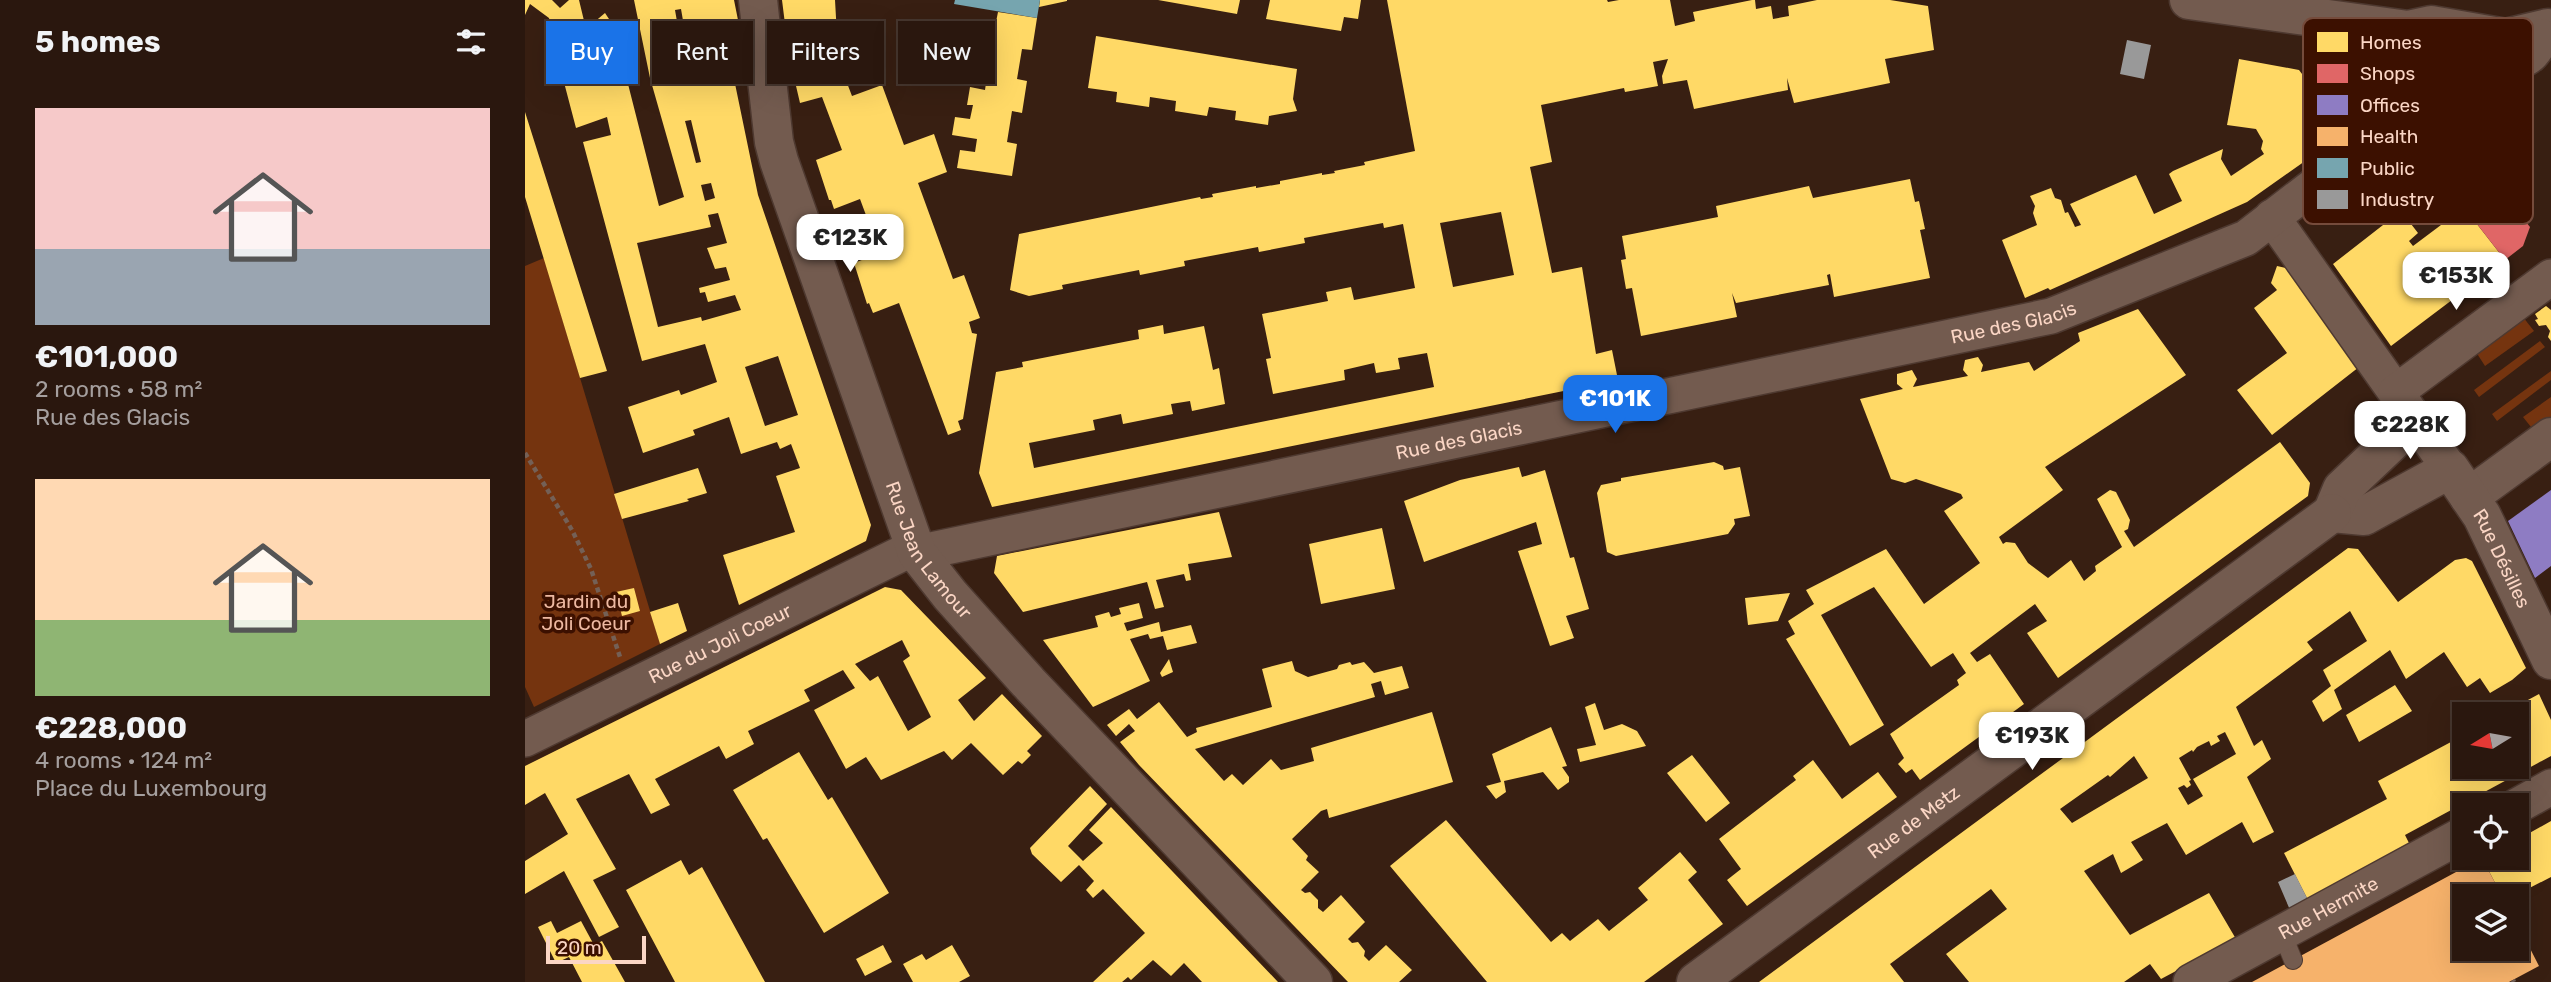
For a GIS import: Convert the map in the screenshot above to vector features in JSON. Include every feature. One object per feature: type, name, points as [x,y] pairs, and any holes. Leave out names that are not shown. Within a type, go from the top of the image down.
[{"type":"street","name":"Rue Jean Lamour","points":[[758,0],[774,142],[779,161],[917,553],[950,595],[1028,682],[1313,982]]},
{"type":"street","points":[[2189,0],[2384,18]]},
{"type":"street","points":[[2533,49],[2549,27]]},
{"type":"street","name":"Rue des Glacis","points":[[917,553],[2051,316],[2246,238],[2303,194]]},
{"type":"street","points":[[2272,218],[2459,483]]},
{"type":"street","points":[[2551,277],[2406,406],[2342,489],[2332,513],[2364,516],[2459,483],[2551,437]]},
{"type":"street","name":"Rue Désilles","points":[[2459,483],[2482,516],[2551,660]]},
{"type":"street","name":"Rue de Metz","points":[[1696,982],[2332,513]]},
{"type":"street","name":"Rue du Joli Coeur","points":[[525,739],[888,559],[905,552],[917,553]]},
{"type":"street","points":[[2529,799],[2551,787]]},
{"type":"street","name":"Rue Hermite","points":[[2191,982],[2287,946],[2452,842]]},
{"type":"path","points":[[525,453],[572,530],[591,569],[622,663]]},
{"type":"green space","name":"Jardin du Joli Coeur","points":[[544,258],[660,644],[534,707],[525,687],[525,266]]},
{"type":"green space","points":[[2523,317],[2534,331],[2485,366],[2476,352]]},
{"type":"green space","points":[[2540,341],[2545,347],[2479,397],[2474,390]]},
{"type":"green space","points":[[2551,371],[2551,380],[2497,421],[2492,414]]},
{"type":"green space","points":[[2551,397],[2551,420],[2535,432],[2523,417]]},
{"type":"building: Homes","points":[[525,0],[552,0],[560,8],[569,0],[579,0],[584,21],[550,21],[530,4],[525,15]]},
{"type":"building: Homes","points":[[634,0],[734,0],[738,21],[683,21],[681,9],[675,10],[677,21],[652,21],[652,84],[735,84],[758,195],[871,525],[866,541],[739,605],[723,555],[795,532],[776,476],[800,468],[791,444],[780,449],[777,442],[741,454],[729,417],[693,430],[695,435],[643,453],[628,407],[679,390],[681,395],[717,382],[705,344],[642,361],[583,142],[611,135],[607,117],[576,128],[564,84],[628,84],[659,206],[684,197],[650,78]],"holes":[[[691,120],[701,162],[696,163],[685,121]],[[711,183],[715,198],[705,201],[701,185]],[[718,213],[727,243],[707,248],[715,269],[726,267],[730,280],[699,288],[700,293],[705,292],[708,302],[735,295],[741,310],[702,321],[701,317],[658,327],[637,243],[711,227],[708,215]],[[778,356],[798,415],[765,426],[745,367]]]},
{"type":"building: Homes","points":[[782,0],[835,0],[836,21],[785,21]]},
{"type":"building: Homes","points":[[1040,0],[1067,0],[1067,1],[1039,7]]},
{"type":"building: Homes","points":[[1158,0],[1240,0],[1237,14]]},
{"type":"building: Homes","points":[[1270,0],[1361,0],[1358,19],[1344,17],[1341,31],[1266,19]]},
{"type":"building: Homes","points":[[1387,0],[1670,0],[1675,26],[1695,21],[1693,12],[1752,0],[1755,0],[1756,9],[1771,6],[1773,19],[1789,16],[1788,6],[1817,0],[1890,0],[1928,6],[1934,50],[1885,59],[1890,83],[1794,103],[1787,78],[1788,90],[1694,109],[1687,80],[1663,84],[1662,76],[1668,59],[1653,62],[1658,86],[1625,92],[1624,88],[1541,105],[1552,162],[1530,167],[1552,273],[1582,267],[1596,354],[1612,350],[1618,380],[992,507],[979,473],[996,372],[1023,367],[1022,362],[1139,339],[1138,330],[1163,325],[1164,334],[1204,326],[1213,370],[1219,368],[1225,404],[1192,411],[1190,401],[1171,404],[1173,414],[1123,424],[1121,414],[1093,420],[1095,430],[1029,443],[1034,468],[1434,387],[1427,353],[1398,358],[1400,369],[1376,373],[1374,363],[1344,370],[1345,380],[1273,394],[1266,359],[1271,358],[1262,314],[1328,301],[1326,292],[1351,287],[1354,300],[1415,288],[1403,224],[1384,228],[1383,223],[1304,238],[1305,243],[1259,252],[1258,247],[1184,261],[1185,266],[1140,275],[1139,270],[1062,285],[1063,289],[1029,296],[1010,290],[1019,234],[1200,197],[1213,197],[1212,194],[1280,184],[1280,181],[1322,173],[1335,173],[1334,171],[1365,165],[1364,162],[1415,151]],"holes":[[[1501,212],[1514,275],[1453,287],[1440,223]]]},
{"type":"building: Homes","points":[[998,12],[1037,18],[1032,50],[1022,49],[1017,79],[1027,81],[1022,113],[1012,111],[1007,142],[1017,144],[1012,176],[957,168],[960,150],[975,152],[977,139],[952,135],[955,117],[970,119],[973,105],[967,105],[970,87],[985,90],[986,84],[995,84],[995,27]]},
{"type":"building: Homes","points":[[605,13],[610,21],[596,21]]},
{"type":"building: Homes","points":[[1096,36],[1297,69],[1293,99],[1297,111],[1269,116],[1268,125],[1235,120],[1236,111],[1209,107],[1207,116],[1175,111],[1176,101],[1150,97],[1149,107],[1116,102],[1117,92],[1088,88]]},
{"type":"building: Homes","points":[[2239,59],[2299,70],[2303,75],[2303,162],[2247,202],[2050,290],[2048,288],[2025,298],[2002,240],[2037,225],[2033,213],[2035,206],[2030,196],[2051,188],[2055,198],[2061,200],[2065,213],[2068,212],[2075,227],[2081,225],[2070,204],[2136,175],[2154,214],[2182,201],[2169,174],[2173,171],[2223,149],[2221,159],[2231,176],[2264,154],[2261,149],[2263,141],[2256,129],[2227,125]]},
{"type":"building: Homes","points":[[796,84],[847,84],[852,96],[882,85],[904,145],[934,134],[947,172],[918,183],[953,279],[964,275],[980,318],[969,322],[972,333],[977,334],[963,419],[958,421],[961,430],[948,435],[899,303],[873,313],[869,303],[867,304],[854,263],[880,253],[860,199],[834,209],[829,200],[816,160],[842,150],[822,97],[800,103]]},
{"type":"building: Homes","points":[[525,112],[607,371],[580,378],[525,197]]},
{"type":"building: Homes","points":[[1910,179],[1915,202],[1919,201],[1925,229],[1920,230],[1930,278],[1834,297],[1830,274],[1827,275],[1829,285],[1736,303],[1732,293],[1737,317],[1641,336],[1632,288],[1626,289],[1621,260],[1626,259],[1622,236],[1718,217],[1716,206],[1809,186],[1813,198]]},
{"type":"building: Homes","points":[[2384,224],[2411,224],[2418,233],[2409,241],[2413,246],[2442,224],[2477,224],[2505,260],[2391,346],[2333,264]]},
{"type":"building: Homes","points":[[2277,266],[2290,269],[2359,367],[2272,435],[2237,390],[2287,353],[2254,308],[2277,290],[2271,283]]},
{"type":"building: Homes","points":[[2546,306],[2551,310],[2551,341],[2546,325],[2539,326],[2535,320],[2538,319],[2535,314]]},
{"type":"building: Homes","points":[[2138,309],[2186,375],[2045,467],[2063,490],[1999,537],[2003,544],[2015,543],[2028,563],[2048,578],[2071,560],[2084,581],[2096,571],[2095,566],[2122,547],[2097,499],[2110,490],[2116,492],[2130,520],[2128,529],[2124,531],[2134,547],[2280,442],[2310,483],[2308,496],[2058,678],[2027,633],[2047,621],[2035,604],[1970,653],[1977,662],[1990,654],[2024,704],[1920,780],[1912,769],[1906,773],[1898,764],[1904,758],[1890,734],[1959,685],[1957,680],[1966,673],[1953,653],[1931,667],[1874,587],[1821,615],[1884,725],[1850,746],[1786,639],[1795,634],[1788,621],[1814,604],[1806,590],[1886,549],[1924,604],[1980,563],[1944,511],[1963,498],[1961,494],[1916,479],[1905,483],[1891,479],[1860,399],[1903,389],[1897,384],[1897,374],[1912,370],[1917,379],[1913,387],[1968,376],[1963,370],[1965,360],[1978,357],[1983,365],[1981,372],[2029,362],[2034,371],[2080,341],[2078,333]]},
{"type":"building: Homes","points":[[1714,462],[1723,466],[1724,470],[1740,467],[1750,516],[1734,519],[1735,524],[1728,534],[1616,556],[1607,552],[1597,493],[1601,485],[1621,481],[1621,478]]},
{"type":"building: Homes","points":[[1519,467],[1522,477],[1545,470],[1570,558],[1574,557],[1589,609],[1566,616],[1574,638],[1550,646],[1518,551],[1542,544],[1536,522],[1424,562],[1404,501],[1460,480]]},
{"type":"building: Homes","points":[[698,468],[707,493],[687,499],[689,501],[622,519],[614,494]]},
{"type":"building: Homes","points":[[1219,512],[1232,557],[1188,564],[1191,580],[1186,581],[1184,574],[1156,580],[1164,607],[1155,609],[1147,582],[1023,612],[994,573],[997,556]]},
{"type":"building: Homes","points":[[1382,528],[1395,589],[1321,604],[1309,544]]},
{"type":"building: Homes","points":[[2348,548],[2358,549],[2398,602],[2455,560],[2466,558],[2472,561],[2526,668],[2490,693],[2480,678],[2467,687],[2444,652],[2406,679],[2390,650],[2334,690],[2342,709],[2323,722],[2312,701],[2331,686],[2323,670],[2367,641],[2350,611],[2307,642],[2313,650],[2236,707],[2254,746],[2262,740],[2271,759],[2247,777],[2274,832],[2253,843],[2242,822],[2186,855],[2167,823],[2131,842],[2143,860],[2121,873],[2113,854],[2084,871],[2130,935],[2209,893],[2236,939],[2161,979],[2150,964],[2124,982],[1969,982],[1946,954],[2007,909],[1991,889],[1890,964],[1904,982],[1759,982]],"holes":[[[2225,732],[2236,754],[2193,779],[2203,796],[2188,805],[2178,788],[2184,785],[2187,788],[2191,785],[2191,780],[2179,758],[2209,741],[2211,746],[2220,741],[2217,736]],[[2134,756],[2148,778],[2072,823],[2060,809],[2108,775],[2110,777]]]},
{"type":"building: Homes","points":[[885,587],[901,590],[986,678],[958,700],[974,721],[1002,694],[1042,736],[1027,751],[1031,755],[1022,764],[1018,761],[1003,775],[971,743],[952,760],[944,751],[881,780],[866,757],[846,769],[814,710],[855,688],[843,670],[804,690],[810,701],[748,731],[754,744],[726,759],[719,746],[655,779],[670,805],[651,814],[629,774],[576,799],[616,869],[593,880],[619,927],[599,937],[564,871],[525,894],[525,861],[568,834],[545,793],[525,805],[525,766]],"holes":[[[902,640],[910,656],[903,661],[931,717],[908,731],[878,676],[870,681],[855,664]]]},
{"type":"building: Homes","points":[[634,588],[640,611],[622,616],[616,592]]},
{"type":"building: Homes","points":[[1790,593],[1778,621],[1748,625],[1745,598]]},
{"type":"building: Homes","points":[[678,603],[687,631],[660,644],[650,612]]},
{"type":"building: Homes","points":[[1139,603],[1143,618],[1124,623],[1127,631],[1159,622],[1161,632],[1191,625],[1197,643],[1167,650],[1163,636],[1150,639],[1148,634],[1130,639],[1150,681],[1093,707],[1043,640],[1098,627],[1095,616],[1109,612],[1111,617],[1121,614],[1119,608]]},
{"type":"building: Homes","points":[[1169,659],[1173,672],[1162,677],[1160,673]]},
{"type":"building: Homes","points":[[1292,661],[1295,671],[1308,677],[1337,669],[1339,665],[1350,662],[1352,665],[1364,662],[1374,673],[1402,666],[1409,688],[1385,695],[1381,681],[1371,684],[1375,697],[1195,749],[1224,781],[1232,774],[1243,785],[1271,759],[1281,770],[1314,761],[1311,748],[1432,712],[1453,782],[1329,818],[1327,809],[1321,811],[1292,839],[1308,856],[1306,860],[1319,872],[1301,890],[1310,892],[1318,900],[1318,908],[1323,912],[1341,895],[1365,922],[1348,939],[1352,943],[1358,942],[1369,961],[1386,945],[1412,970],[1399,982],[1348,982],[1139,765],[1120,742],[1135,731],[1129,724],[1116,736],[1107,725],[1129,709],[1137,719],[1159,702],[1187,737],[1197,732],[1196,728],[1272,707],[1262,669]]},
{"type":"building: Homes","points":[[2395,685],[2412,711],[2359,742],[2346,715]]},
{"type":"building: Homes","points":[[2539,694],[2551,720],[2551,756],[2529,768],[2529,702],[2524,702]]},
{"type":"building: Homes","points":[[1595,703],[1604,730],[1622,724],[1637,731],[1646,746],[1580,762],[1577,749],[1596,745],[1585,707]]},
{"type":"building: Homes","points":[[1551,727],[1567,766],[1562,767],[1569,777],[1569,782],[1558,790],[1543,772],[1504,781],[1506,792],[1496,799],[1486,786],[1501,782],[1492,754]]},
{"type":"building: Homes","points":[[2452,741],[2452,779],[2508,779],[2483,793],[2452,793],[2452,810],[2405,835],[2410,845],[2308,900],[2284,853],[2387,799],[2378,781]]},
{"type":"building: Homes","points":[[799,752],[828,800],[832,797],[889,893],[824,933],[767,838],[763,840],[733,790]]},
{"type":"building: Homes","points":[[1692,755],[1730,803],[1706,822],[1667,773]]},
{"type":"building: Homes","points":[[1813,760],[1842,799],[1878,772],[1897,797],[1747,906],[1727,880],[1741,869],[1719,839],[1796,780],[1793,776]]},
{"type":"building: Homes","points":[[1090,786],[1107,804],[1068,846],[1083,861],[1103,843],[1089,830],[1111,807],[1278,982],[1202,982],[1184,963],[1171,976],[1153,960],[1131,980],[1128,977],[1122,982],[1093,982],[1145,933],[1103,889],[1093,898],[1086,890],[1094,881],[1079,865],[1061,882],[1032,854],[1030,848]]},
{"type":"building: Homes","points":[[1446,820],[1551,942],[1562,933],[1570,941],[1598,919],[1609,931],[1648,900],[1638,888],[1680,852],[1697,872],[1688,880],[1723,924],[1644,982],[1487,982],[1390,866]]},
{"type":"building: Homes","points":[[2551,821],[2551,877],[2529,888],[2529,884],[2496,884],[2488,870],[2529,870],[2529,833]]},
{"type":"building: Homes","points":[[681,860],[689,875],[702,867],[765,982],[675,982],[626,890]]},
{"type":"building: Homes","points":[[551,921],[557,933],[581,921],[594,945],[602,941],[625,982],[582,982],[569,957],[556,963],[538,927]]},
{"type":"building: Homes","points":[[883,945],[892,962],[865,976],[856,959]]},
{"type":"building: Homes","points":[[952,945],[970,976],[959,982],[913,982],[903,964],[922,954],[926,960]]},
{"type":"building: Shops","points":[[2477,224],[2528,224],[2530,227],[2523,246],[2505,260]]},
{"type":"building: Offices","points":[[2551,490],[2551,566],[2535,578],[2508,521]]},
{"type":"building: Health","points":[[2460,870],[2488,870],[2496,884],[2452,884],[2452,961],[2529,961],[2529,946],[2539,966],[2509,982],[2252,982]]},
{"type":"building: Public","points":[[955,0],[1040,0],[1037,18],[954,4]]},
{"type":"building: Industry","points":[[2127,40],[2151,45],[2144,79],[2120,74]]},
{"type":"building: Industry","points":[[2295,874],[2308,900],[2290,910],[2278,882]]}]
